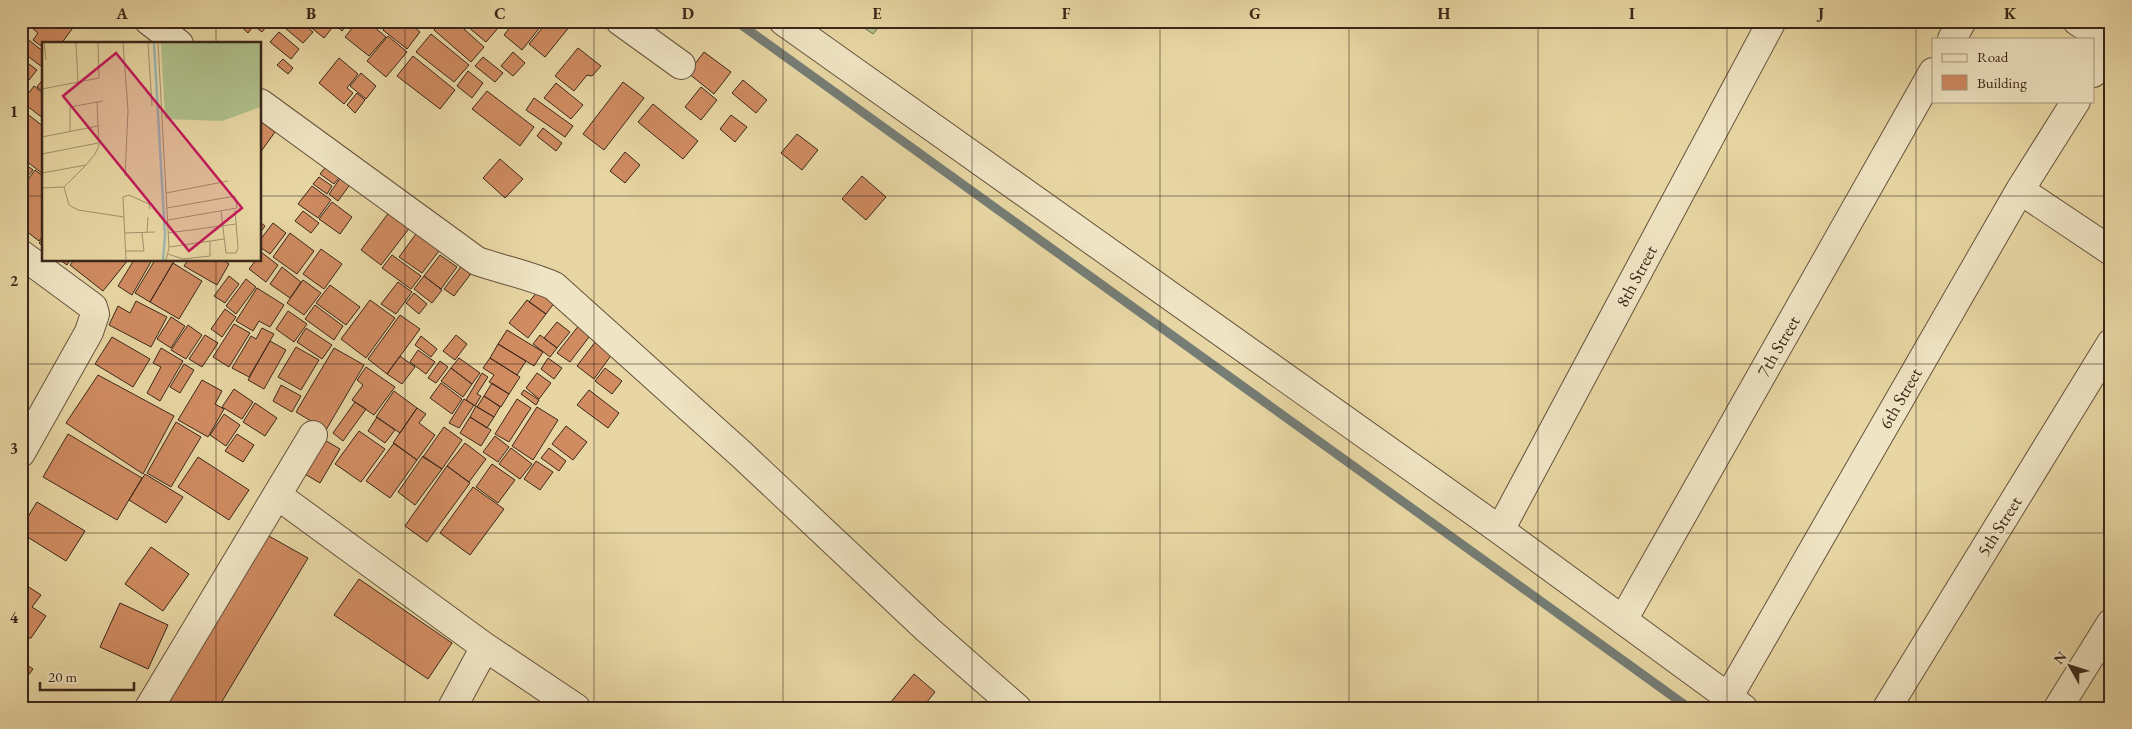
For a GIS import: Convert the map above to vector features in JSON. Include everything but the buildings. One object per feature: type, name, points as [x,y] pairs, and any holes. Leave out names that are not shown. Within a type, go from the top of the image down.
[{"type":"street","points":[[149,21],[176,42]]},
{"type":"street","points":[[620,21],[681,65]]},
{"type":"street","points":[[784,21],[1500,530],[1736,702]]},
{"type":"street","name":"8th Street","points":[[1500,530],[1772,21]]},
{"type":"street","points":[[1953,38],[1962,21]]},
{"type":"street","points":[[2077,21],[2102,38],[2105,45],[2101,68]]},
{"type":"street","name":"7th Street","points":[[1623,620],[1932,74]]},
{"type":"street","name":"6th Street","points":[[1736,702],[2020,190],[2075,102]]},
{"type":"street","points":[[261,104],[477,261],[530,275],[554,286],[741,454],[928,630],[1017,708]]},
{"type":"street","points":[[2020,190],[2111,251]]},
{"type":"street","points":[[21,254],[93,307],[95,314],[89,332],[21,454]]},
{"type":"street","name":"5th Street","points":[[1887,708],[2111,344]]},
{"type":"street","points":[[149,708],[313,435]]},
{"type":"street","points":[[277,495],[485,647],[576,708]]},
{"type":"street","points":[[2058,708],[2111,623]]},
{"type":"street","points":[[452,708],[485,647]]},
{"type":"green space","points":[[854,21],[884,21],[873,34]]},
{"type":"waterway","points":[[736,21],[1689,708]]}]
